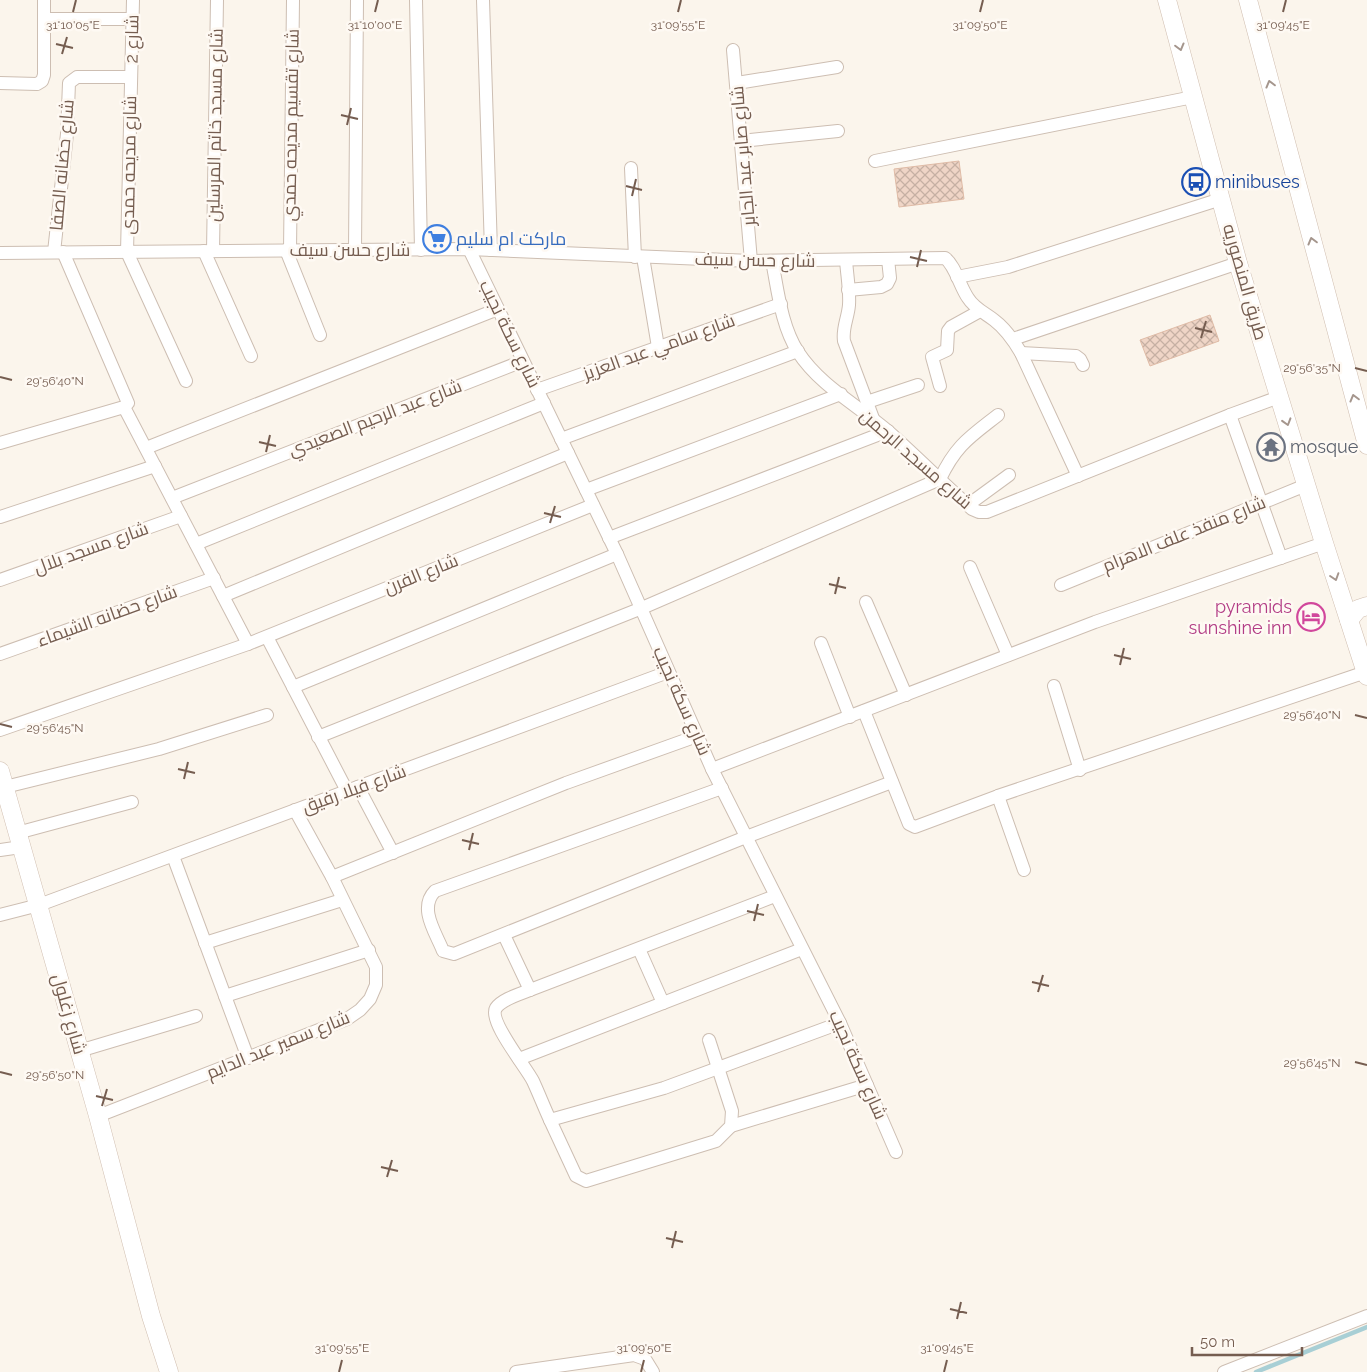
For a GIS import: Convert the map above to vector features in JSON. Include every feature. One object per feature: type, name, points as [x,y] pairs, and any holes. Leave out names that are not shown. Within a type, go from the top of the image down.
[{"type":"main road","name":"طريق المنصوريه","points":[[1167,0],[1238,263],[1324,543],[1367,674]]},
{"type":"main road","points":[[1248,0],[1367,445]]},
{"type":"main road","points":[[1349,620],[1358,609],[1367,606]]},
{"type":"main road","name":"شارع زغلول","points":[[3,788],[39,905],[151,1316],[169,1372]]},
{"type":"street","points":[[0,83],[37,84],[42,81],[44,74],[44,0]]},
{"type":"street","name":"شارع 2","points":[[131,77],[133,0]]},
{"type":"street","name":"شارع مسجد خاتم المرسلين","points":[[208,251],[217,0]]},
{"type":"street","name":"شارع تقسيم مديحه حمدي","points":[[288,250],[293,0]]},
{"type":"street","points":[[355,250],[357,0]]},
{"type":"street","points":[[416,0],[421,250]]},
{"type":"street","points":[[483,0],[491,250]]},
{"type":"street","points":[[44,19],[132,19]]},
{"type":"street","name":"شارع صابر عبد الجابر","points":[[734,50],[751,262]]},
{"type":"street","points":[[737,82],[837,67]]},
{"type":"street","name":"شارع حضانه الصفا","points":[[58,252],[69,83],[77,77],[131,77]]},
{"type":"street","name":"شارع مديحه حمدى","points":[[127,252],[131,77]]},
{"type":"street","points":[[875,161],[1193,97]]},
{"type":"street","points":[[741,141],[838,131]]},
{"type":"street","points":[[631,168],[639,257],[658,348]]},
{"type":"street","points":[[1078,476],[1013,339],[994,320],[980,311],[968,299],[957,277],[1008,267],[1221,199]]},
{"type":"street","name":"شارع حسن سيف","points":[[0,252],[469,249],[751,262],[940,258],[949,261],[957,277]]},
{"type":"street","name":"شارع سكة نجيب","points":[[469,249],[617,554],[712,769],[840,1023],[896,1152]]},
{"type":"street","points":[[288,250],[320,335]]},
{"type":"street","points":[[208,251],[251,356]]},
{"type":"street","points":[[0,443],[124,407],[128,403],[58,252]]},
{"type":"street","points":[[127,252],[186,381]]},
{"type":"street","points":[[848,290],[881,287],[887,284],[890,278],[888,259]]},
{"type":"street","points":[[846,260],[849,308],[844,327],[844,341],[874,421]]},
{"type":"street","name":"شارع مسجد الرحمن","points":[[772,261],[790,336],[808,366],[888,431],[976,511],[987,512],[1230,415],[1280,397]]},
{"type":"street","points":[[1013,339],[1238,263]]},
{"type":"street","name":"شارع سامي عبد العزيز","points":[[537,390],[781,304]]},
{"type":"street","points":[[146,448],[498,309]]},
{"type":"street","points":[[940,386],[932,357],[947,350],[948,331],[951,327],[980,311]]},
{"type":"street","points":[[561,439],[798,352]]},
{"type":"street","points":[[1021,353],[1076,356],[1080,359],[1083,366]]},
{"type":"street","name":"شارع عبد الرحيم الصعيدي","points":[[172,498],[523,361]]},
{"type":"street","points":[[867,402],[918,385]]},
{"type":"street","points":[[586,490],[841,394]]},
{"type":"street","points":[[196,544],[544,403]]},
{"type":"street","points":[[124,407],[248,644]]},
{"type":"street","points":[[318,737],[642,608],[940,479],[962,443],[998,415]]},
{"type":"street","points":[[1230,415],[1281,558]]},
{"type":"street","points":[[609,538],[888,431]]},
{"type":"street","points":[[223,596],[568,453]]},
{"type":"street","points":[[0,517],[155,466]]},
{"type":"street","points":[[968,505],[1009,475]]},
{"type":"street","name":"شارع منفذ علف الاهرام","points":[[1061,585],[1306,485]]},
{"type":"street","name":"شارع الفرن","points":[[0,730],[267,637],[593,505]]},
{"type":"street","name":"شارع مسجد بلال","points":[[0,580],[181,516]]},
{"type":"street","points":[[712,769],[1095,622],[1324,543]]},
{"type":"street","points":[[293,687],[617,554]]},
{"type":"street","points":[[970,567],[1008,655]]},
{"type":"street","name":"شارع حضانه الشيماء","points":[[0,654],[214,578]]},
{"type":"street","points":[[866,602],[906,695]]},
{"type":"street","points":[[267,637],[318,737],[393,853]]},
{"type":"street","points":[[821,643],[850,717]]},
{"type":"street","name":"شارع فيلا رفيق","points":[[0,916],[39,905],[668,672]]},
{"type":"street","points":[[864,711],[909,824],[915,827],[998,796],[1367,674]]},
{"type":"street","points":[[1054,686],[1080,770]]},
{"type":"street","points":[[3,788],[159,749],[267,715]]},
{"type":"street","points":[[332,877],[566,783],[697,736]]},
{"type":"street","points":[[722,788],[434,892],[429,897],[427,912],[443,951],[448,954],[454,954],[746,837],[892,782]]},
{"type":"street","points":[[998,796],[1024,870]]},
{"type":"street","points":[[0,850],[19,840],[132,802]]},
{"type":"street","name":"شارع سمير عبد الدايم","points":[[98,1116],[347,1019],[360,1010],[370,999],[376,985],[376,967],[332,877],[295,810]]},
{"type":"street","points":[[173,856],[248,1058]]},
{"type":"street","points":[[775,896],[530,990],[500,1004],[494,1014],[533,1080],[576,1176],[586,1181],[716,1141],[731,1126],[867,1085]]},
{"type":"street","points":[[205,943],[342,900]]},
{"type":"street","points":[[504,935],[530,990]]},
{"type":"street","points":[[639,949],[663,1003]]},
{"type":"street","points":[[519,1059],[802,949]]},
{"type":"street","points":[[225,996],[369,950]]},
{"type":"street","points":[[79,1051],[196,1016]]},
{"type":"street","points":[[550,1120],[664,1088],[840,1023]]},
{"type":"street","points":[[709,1040],[732,1112],[731,1126]]},
{"type":"street","points":[[1224,1372],[1367,1316]]},
{"type":"street","points":[[516,1372],[634,1355],[646,1359],[653,1372]]},
{"type":"building","points":[[959,161],[964,199],[899,207],[894,169]]},
{"type":"building","points":[[1210,315],[1219,341],[1150,366],[1140,340]]},
{"type":"waterway","points":[[1256,1372],[1367,1327]]},
{"type":"place","name":"minibuses","points":[[1196,182]]},
{"type":"place","name":"ماركت ام سليم","points":[[437,239]]},
{"type":"place","name":"mosque","points":[[1271,447]]},
{"type":"place","name":"pyramids sunshine inn","points":[[1311,617]]}]
